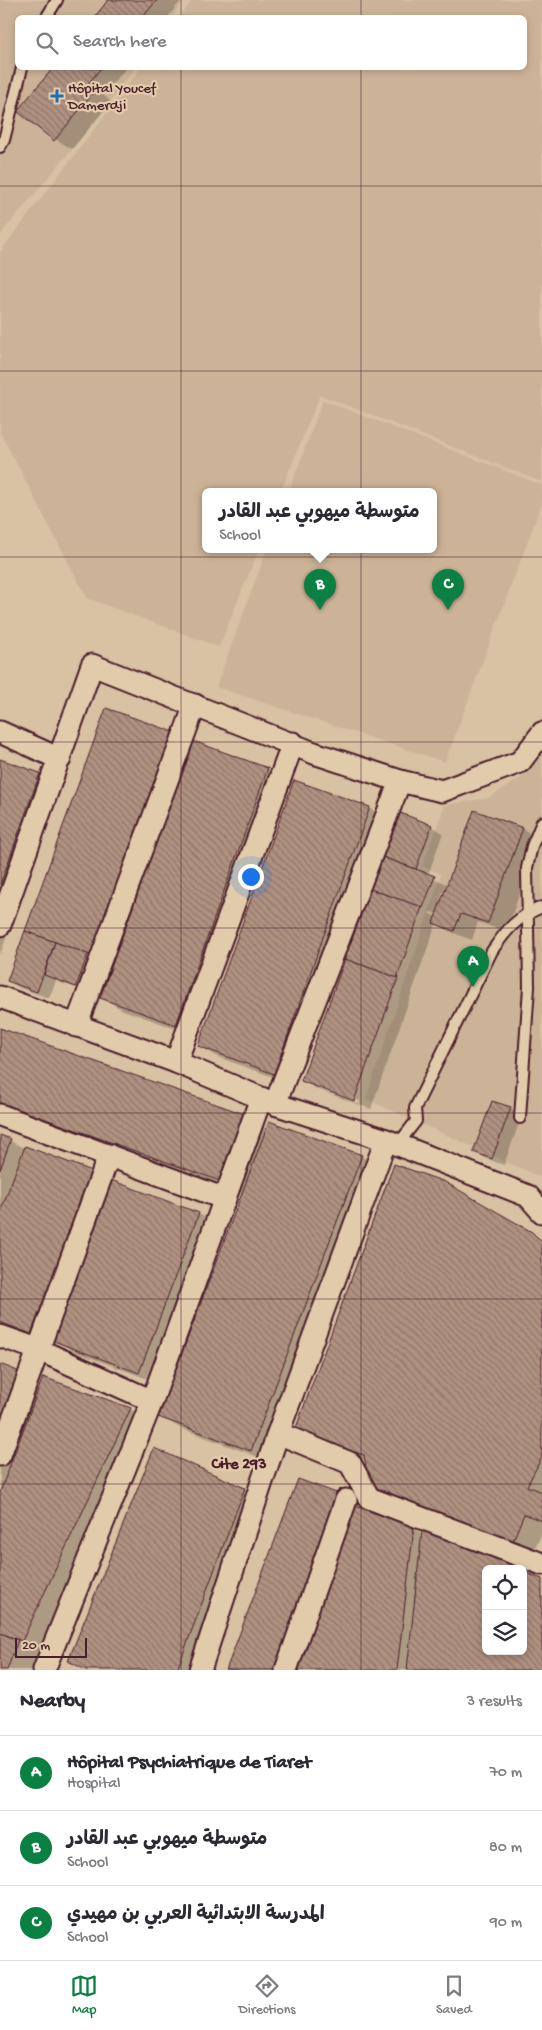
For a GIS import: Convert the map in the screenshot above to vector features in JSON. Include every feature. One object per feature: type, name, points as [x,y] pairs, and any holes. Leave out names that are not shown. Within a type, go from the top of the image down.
[{"type":"street","points":[[0,925],[92,665],[293,743],[314,753],[400,781],[442,791],[520,762],[542,733]]},
{"type":"street","points":[[76,1026],[195,705]]},
{"type":"street","points":[[0,732],[60,759]]},
{"type":"street","points":[[176,1062],[293,743]]},
{"type":"street","points":[[44,1670],[152,1401],[225,1199],[268,1101],[400,781]]},
{"type":"street","points":[[0,997],[176,1062],[268,1101],[392,1142],[528,1196],[542,1212]]},
{"type":"street","points":[[0,1115],[225,1199]]},
{"type":"street","points":[[200,1670],[278,1433],[392,1142]]},
{"type":"street","points":[[0,1455],[109,1155]]},
{"type":"street","points":[[0,1336],[37,1350],[152,1401]]},
{"type":"street","points":[[278,1433],[350,1463],[369,1498],[542,1564]]},
{"type":"street","points":[[286,1670],[346,1500]]},
{"type":"lane","points":[[48,15],[56,0]]},
{"type":"lane","points":[[0,147],[4,140],[22,70]]},
{"type":"lane","points":[[520,1118],[529,987],[527,868],[532,846],[542,822]]},
{"type":"lane","points":[[392,1142],[416,1121],[415,1108],[492,951],[507,929],[527,913],[542,907]]},
{"type":"shaded area","name":"Hôpital Youcef Damerdji","points":[[0,0],[185,0],[174,15],[15,15],[15,70],[134,70],[93,124],[0,235]]},
{"type":"shaded area","points":[[193,0],[542,0],[542,482],[320,395],[282,488],[202,488],[202,553],[257,553],[219,647],[87,598],[0,432],[0,252],[139,70],[527,70],[527,15],[181,15]]},
{"type":"shaded area","points":[[323,400],[542,485],[542,503],[445,762],[216,687],[266,553],[437,553],[437,488],[290,488]]},
{"type":"shaded area","points":[[542,747],[542,1178],[366,1099],[441,874],[422,866],[445,805],[489,798],[523,776]]},
{"type":"building","points":[[108,0],[157,0],[144,15],[96,15]]},
{"type":"building","points":[[51,70],[99,70],[87,85],[95,91],[54,141],[17,111]]},
{"type":"building","points":[[106,708],[174,732],[93,956],[25,931]]},
{"type":"building","points":[[193,741],[268,768],[176,1025],[100,998]]},
{"type":"building","points":[[0,759],[40,773],[0,885]]},
{"type":"building","points":[[294,780],[370,807],[274,1074],[198,1046]]},
{"type":"building","points":[[474,810],[523,828],[488,923],[461,914],[454,931],[433,923]]},
{"type":"building","points":[[398,812],[432,825],[416,869],[382,857]]},
{"type":"building","points":[[382,857],[435,876],[423,908],[370,889]]},
{"type":"building","points":[[370,889],[422,907],[397,978],[345,959]]},
{"type":"building","points":[[25,931],[55,942],[37,992],[7,981]]},
{"type":"building","points":[[55,942],[88,954],[76,987],[44,975]]},
{"type":"building","points":[[345,959],[398,978],[354,1101],[301,1081]]},
{"type":"building","points":[[0,1028],[247,1115],[223,1182],[0,1103]]},
{"type":"building","points":[[492,1101],[511,1107],[492,1159],[473,1152]]},
{"type":"building","points":[[269,1121],[362,1155],[251,1451],[158,1417]]},
{"type":"building","points":[[0,1135],[11,1139],[0,1170]]},
{"type":"building","points":[[25,1146],[92,1171],[31,1334],[0,1322],[0,1213]]},
{"type":"building","points":[[394,1164],[445,1182],[532,1232],[542,1242],[542,1457],[527,1486],[542,1492],[542,1521],[524,1514],[510,1548],[369,1486],[364,1455],[294,1433]]},
{"type":"building","points":[[111,1180],[199,1213],[139,1373],[51,1340]]},
{"type":"building","points":[[0,1364],[20,1372],[0,1424]]},
{"type":"building","points":[[43,1377],[131,1408],[22,1641],[0,1633],[0,1492]]},
{"type":"building","points":[[154,1448],[245,1488],[177,1670],[86,1670],[68,1661]]},
{"type":"building","points":[[298,1479],[342,1495],[278,1670],[226,1670]]},
{"type":"building","points":[[350,1504],[414,1527],[397,1670],[290,1670]]},
{"type":"building","points":[[422,1531],[516,1559],[515,1565],[482,1565],[482,1655],[527,1655],[527,1573],[542,1579],[542,1670],[407,1670]]},
{"type":"building","points":[[0,1633],[18,1640],[7,1670],[0,1670]]},
{"type":"place","name":"Hôpital Youcef Damerdji","points":[[57,96]]},
{"type":"place","name":"متوسطة ميهوبي عبد القادر","points":[[320,610]]},
{"type":"place","name":"المدرسة الابتدائية العربي بن مهيدي","points":[[448,610]]},
{"type":"place","name":"Hôpital Psychiatrique de Tiaret","points":[[473,987]]},
{"type":"district","name":"Cite 293","points":[[239,1462]]}]
